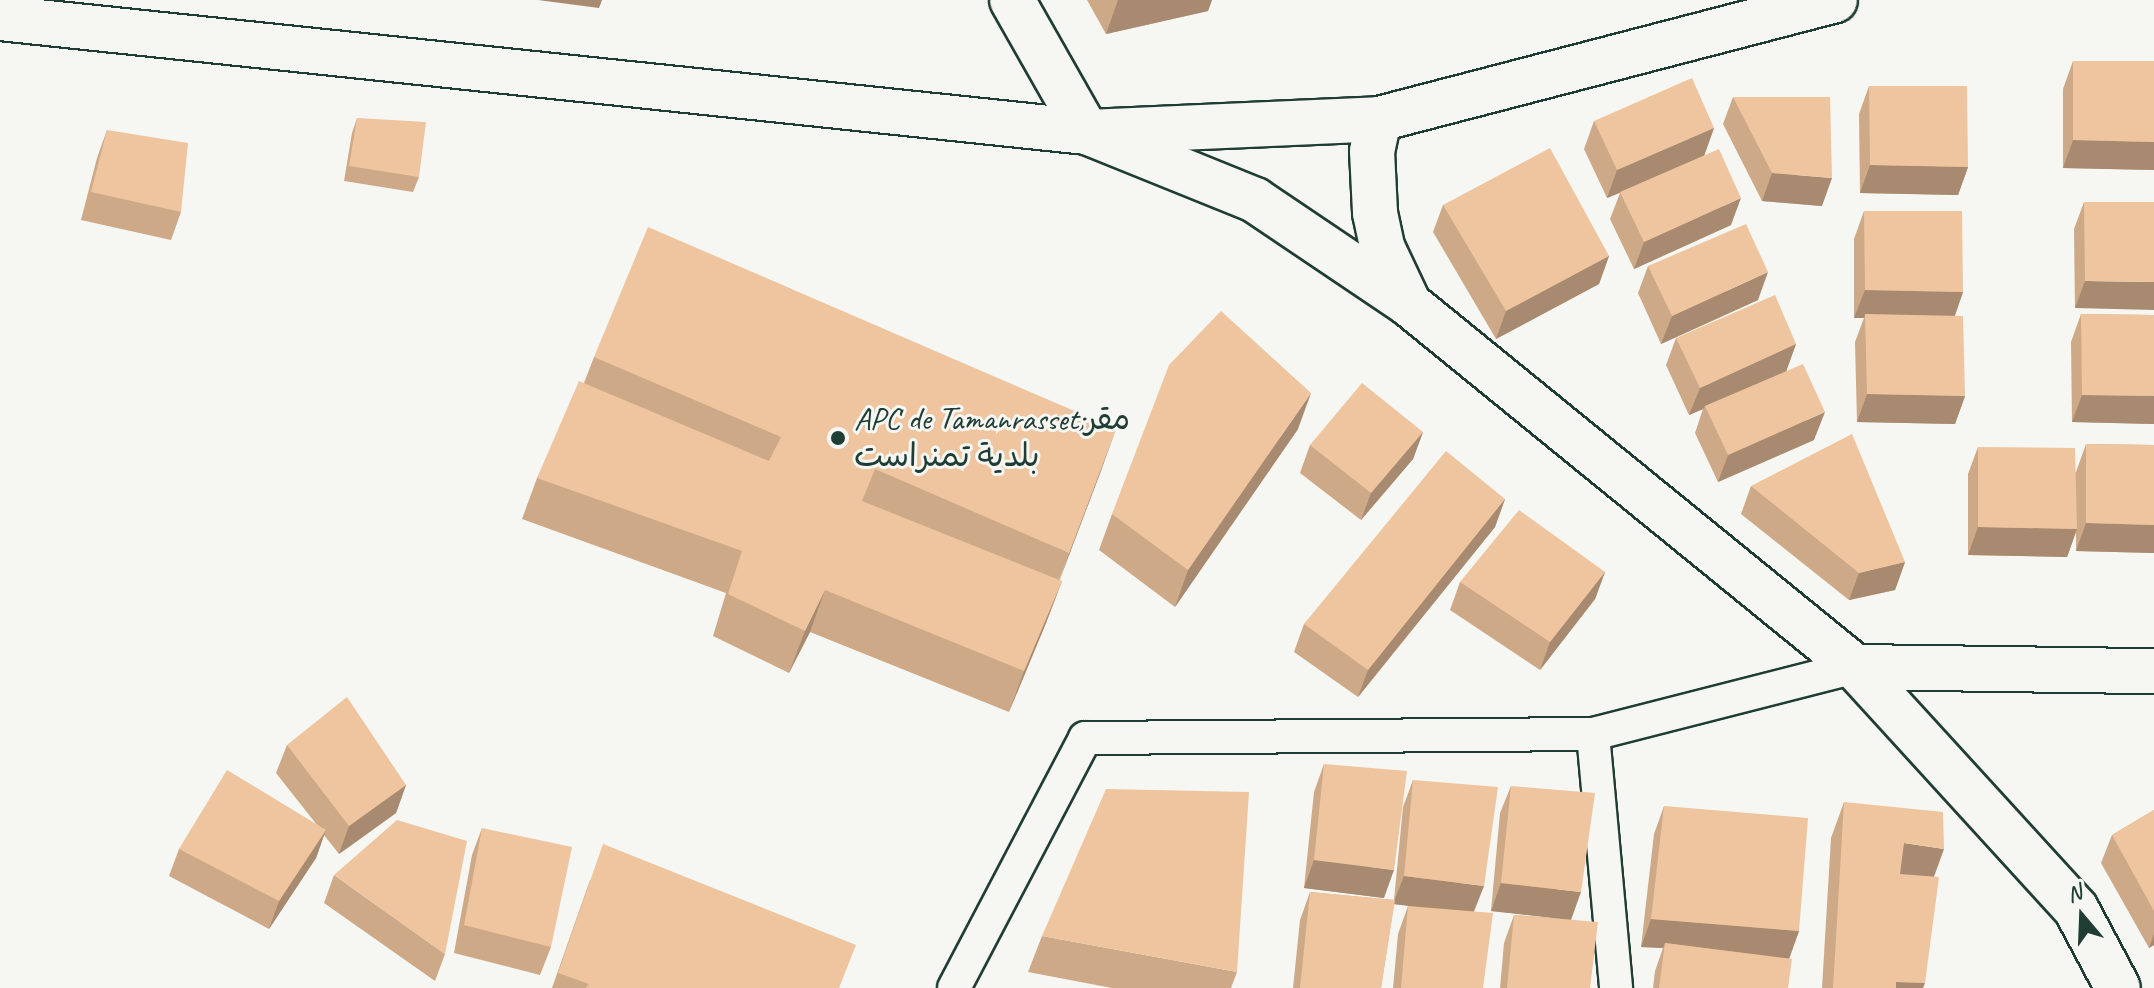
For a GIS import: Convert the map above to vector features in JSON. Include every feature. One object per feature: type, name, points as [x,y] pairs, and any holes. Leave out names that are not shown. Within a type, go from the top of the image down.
[{"type":"main road","points":[[1012,0],[1087,132],[1255,200],[1409,304],[1855,667],[2076,909],[2118,988]]},
{"type":"main road","points":[[0,18],[1087,132],[1379,119],[1835,0]]},
{"type":"main road","points":[[1379,119],[1372,151],[1375,213],[1382,247],[1409,304]]},
{"type":"main road","points":[[1855,667],[2154,671]]},
{"type":"lane","points":[[954,988],[1085,738],[1593,734],[1855,667]]},
{"type":"lane","points":[[1593,734],[1616,988]]},
{"type":"building","points":[[2073,61],[2154,61],[2154,142],[2073,140]]},
{"type":"building","points":[[1692,78],[1714,128],[1617,170],[1594,121]]},
{"type":"building","points":[[1869,86],[1967,86],[1968,167],[1870,165]]},
{"type":"building","points":[[1733,97],[1830,97],[1832,178],[1772,173]]},
{"type":"building","points":[[357,118],[426,122],[419,177],[349,166]]},
{"type":"building","points":[[107,130],[188,143],[181,212],[91,192]]},
{"type":"building","points":[[1550,148],[1609,256],[1506,311],[1443,205]]},
{"type":"building","points":[[1719,149],[1741,198],[1644,242],[1620,192]]},
{"type":"building","points":[[2084,202],[2154,202],[2154,282],[2085,281]]},
{"type":"building","points":[[1864,211],[1962,211],[1963,292],[1865,290]]},
{"type":"building","points":[[1746,224],[1768,272],[1672,316],[1648,266]]},
{"type":"building","points":[[648,227],[1116,429],[1069,553],[875,469],[862,501],[1062,581],[1024,671],[825,590],[805,631],[728,594],[742,551],[537,478],[579,381],[769,461],[781,437],[594,357]]},
{"type":"building","points":[[1775,295],[1796,344],[1700,388],[1676,338]]},
{"type":"building","points":[[1221,311],[1311,393],[1188,570],[1112,514],[1169,365]]},
{"type":"building","points":[[1865,314],[1963,316],[1965,396],[1867,394]]},
{"type":"building","points":[[2081,314],[2154,315],[2154,396],[2082,395]]},
{"type":"building","points":[[1803,364],[1825,412],[1728,455],[1705,406]]},
{"type":"building","points":[[1362,383],[1423,432],[1371,493],[1310,445]]},
{"type":"building","points":[[1852,434],[1905,562],[1859,573],[1751,486]]},
{"type":"building","points":[[2086,444],[2154,445],[2154,525],[2086,523]]},
{"type":"building","points":[[1978,447],[2075,448],[2077,529],[1978,527]]},
{"type":"building","points":[[1446,451],[1505,499],[1368,670],[1304,624]]},
{"type":"building","points":[[1519,510],[1605,572],[1550,642],[1460,582]]},
{"type":"building","points":[[347,697],[406,785],[349,826],[287,745]]},
{"type":"building","points":[[1324,764],[1407,771],[1394,870],[1314,860]]},
{"type":"building","points":[[227,770],[326,830],[279,901],[179,849]]},
{"type":"building","points":[[1413,780],[1498,787],[1484,886],[1404,876]]},
{"type":"building","points":[[1511,786],[1595,793],[1581,892],[1501,883]]},
{"type":"building","points":[[1106,789],[1249,792],[1237,972],[1042,936]]},
{"type":"building","points":[[1844,802],[1943,812],[1944,849],[1904,843],[1900,874],[1939,877],[1925,983],[1896,982],[1896,988],[1833,988]]},
{"type":"building","points":[[1664,806],[1808,818],[1799,931],[1651,919]]},
{"type":"building","points":[[2154,810],[2154,911],[2112,835]]},
{"type":"building","points":[[397,820],[467,841],[445,954],[334,875]]},
{"type":"building","points":[[482,828],[572,847],[551,947],[464,925]]},
{"type":"building","points":[[603,844],[856,945],[839,988],[586,988],[589,984],[558,973]]},
{"type":"building","points":[[1310,892],[1395,900],[1381,988],[1300,988]]},
{"type":"building","points":[[1408,906],[1493,913],[1483,988],[1401,988]]},
{"type":"building","points":[[1514,915],[1598,922],[1590,988],[1507,988]]},
{"type":"building","points":[[1665,943],[1792,959],[1788,988],[1659,988]]},
{"type":"place","name":"APC de Tamanrasset;مقر بلدية تمنراست","points":[[838,438]]}]
